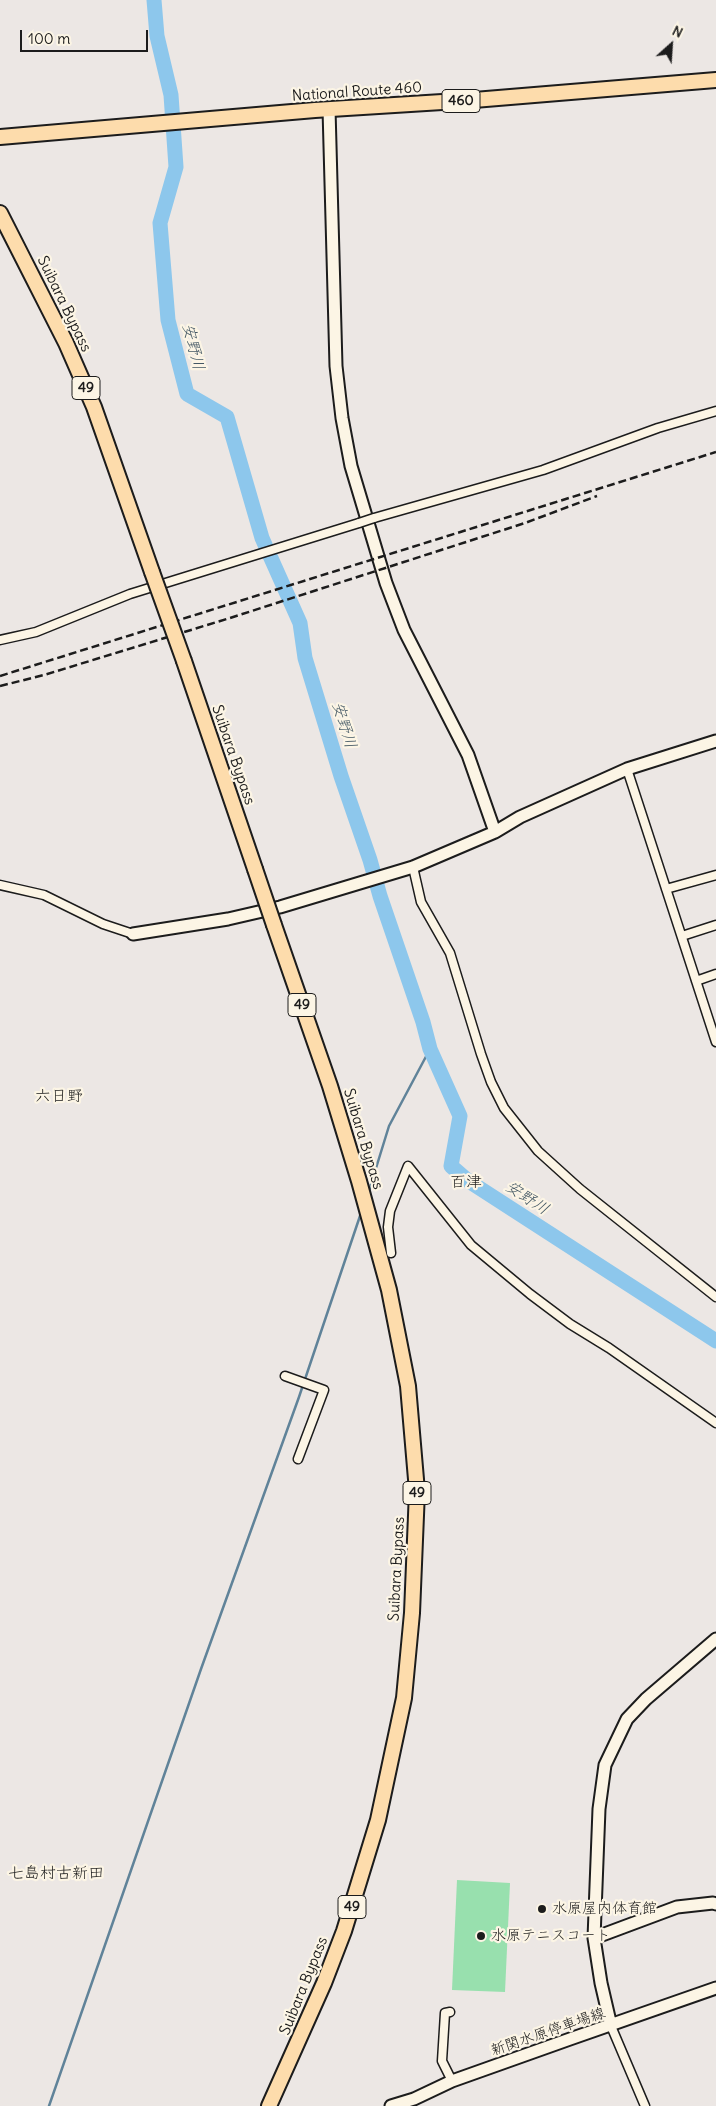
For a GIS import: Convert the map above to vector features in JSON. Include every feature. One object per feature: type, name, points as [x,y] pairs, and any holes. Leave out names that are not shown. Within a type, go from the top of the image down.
[{"type":"highway","name":"National Route 460","points":[[4,138],[329,109],[474,100],[716,80]]},
{"type":"highway","name":"Suibara Bypass","points":[[0,213],[66,343],[94,407],[184,661],[330,1086],[389,1290],[408,1386],[417,1491],[412,1613],[404,1698],[392,1764],[378,1820],[344,1931],[310,2017],[269,2106]]},
{"type":"street","points":[[329,109],[336,366],[350,466],[386,583],[401,622],[468,755],[495,832]]},
{"type":"street","points":[[0,640],[36,632],[130,594],[218,566],[359,522],[543,470],[658,428],[716,410]]},
{"type":"street","points":[[0,885],[44,895],[103,924],[137,934],[228,919],[280,907],[407,868],[495,832],[520,817],[628,769],[716,741]]},
{"type":"street","points":[[628,769],[696,980],[714,1027],[716,1042]]},
{"type":"street","points":[[407,868],[422,902],[450,954],[480,1054],[504,1108],[538,1151],[580,1189],[716,1297]]},
{"type":"street","points":[[666,889],[716,874]]},
{"type":"street","points":[[682,936],[716,924]]},
{"type":"street","points":[[696,980],[716,974]]},
{"type":"street","points":[[391,1253],[388,1227],[390,1212],[408,1166],[471,1245],[530,1294],[570,1324],[609,1348],[716,1423]]},
{"type":"street","points":[[285,1376],[324,1390],[298,1459]]},
{"type":"street","points":[[645,2106],[611,2026],[601,1983],[594,1938],[599,1809],[604,1764],[627,1719],[646,1699],[716,1639]]},
{"type":"street","points":[[594,1938],[677,1907],[715,1901]]},
{"type":"street","name":"新関水原停車場線","points":[[391,2106],[415,2103],[452,2081],[716,1988]]},
{"type":"street","points":[[450,2012],[444,2012],[442,2061],[452,2081]]},
{"type":"green space","name":"水原テニスコート","points":[[457,1880],[510,1883],[505,1992],[452,1990]]},
{"type":"waterway","name":"安野川","points":[[154,0],[157,36],[171,95],[176,167],[160,223],[168,320],[187,394],[227,417],[262,538],[300,623],[305,658],[341,776],[423,1022],[430,1049],[460,1116],[451,1166],[467,1180],[716,1341]]},
{"type":"waterway","points":[[368,1194],[389,1126],[430,1049]]},
{"type":"waterway","points":[[49,2106],[201,1669],[299,1397],[361,1213]]},
{"type":"railway","points":[[0,676],[716,452]]},
{"type":"railway","points":[[0,686],[44,675],[230,618],[525,523],[597,496]]},
{"type":"place","name":"水原屋内体育館","points":[[542,1909]]},
{"type":"place","name":"水原テニスコート","points":[[481,1936]]},
{"type":"district","name":"六日野","points":[[59,1096]]},
{"type":"district","name":"百津","points":[[466,1182]]},
{"type":"district","name":"七島村古新田","points":[[56,1873]]}]
